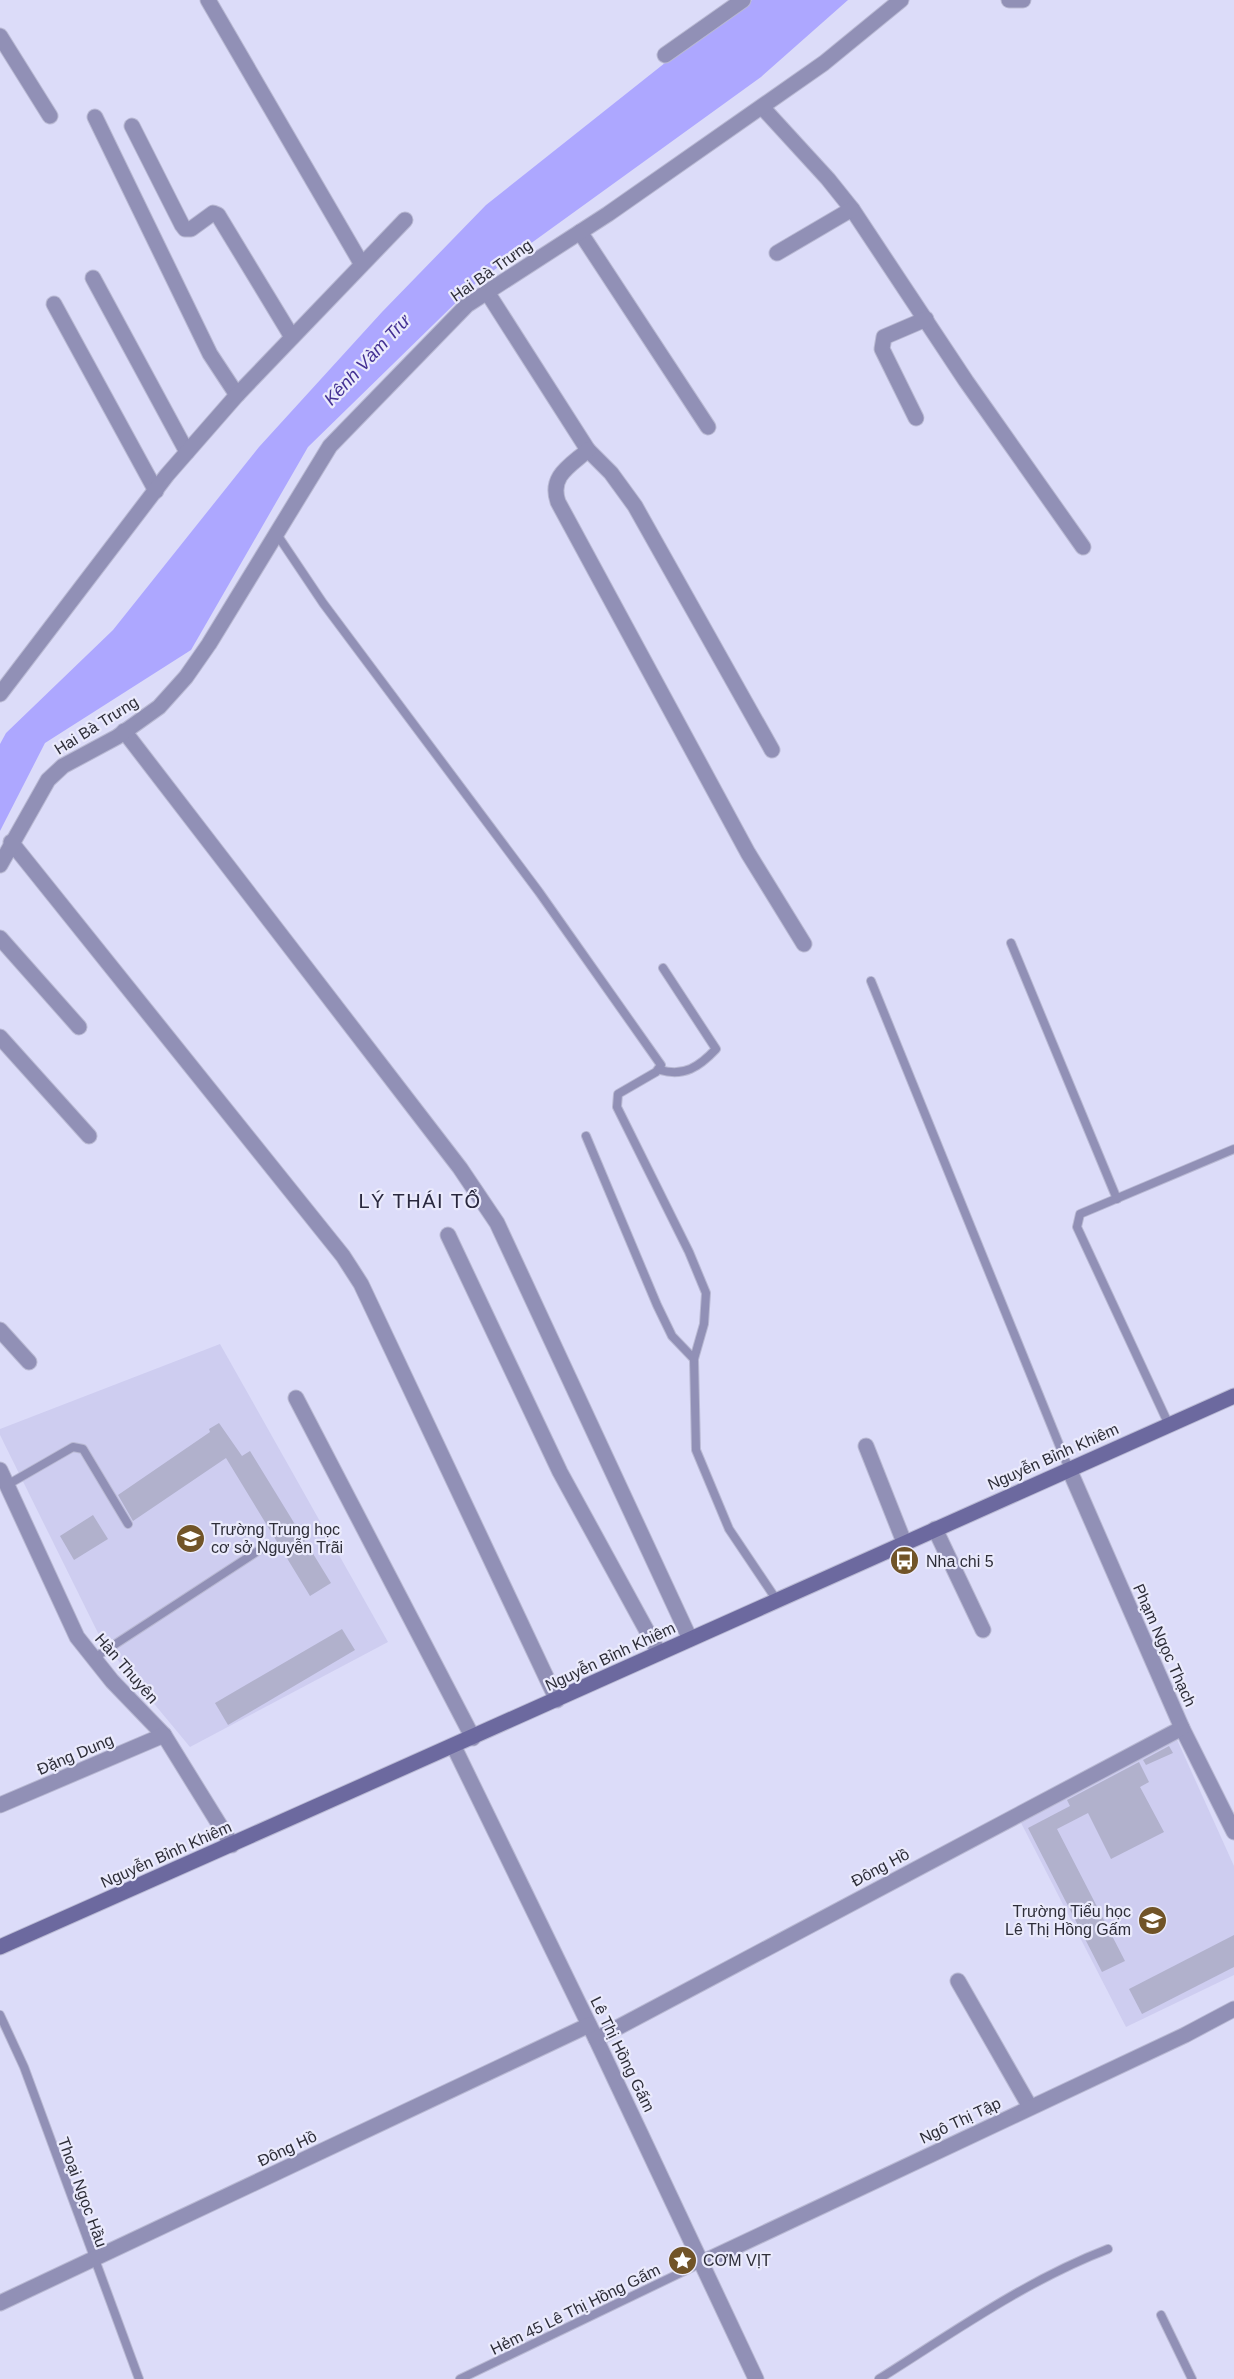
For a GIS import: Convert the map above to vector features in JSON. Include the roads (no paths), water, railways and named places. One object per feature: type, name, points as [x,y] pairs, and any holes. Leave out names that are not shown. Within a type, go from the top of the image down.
[{"type":"main road","name":"Nguyễn Bỉnh Khiêm","points":[[0,1947],[454,1747],[776,1599],[1234,1396]]},
{"type":"street","points":[[208,0],[361,263]]},
{"type":"street","points":[[665,55],[743,0]]},
{"type":"street","name":"Hai Bà Trưng","points":[[0,865],[48,780],[63,766],[124,731],[159,707],[186,677],[209,644],[330,446],[467,305],[580,232],[762,107],[824,63],[901,0]]},
{"type":"street","points":[[1009,0],[1023,0]]},
{"type":"street","points":[[0,36],[50,116]]},
{"type":"street","points":[[762,107],[828,178],[852,209],[1083,547]]},
{"type":"street","points":[[95,117],[210,354],[237,395]]},
{"type":"street","points":[[132,126],[185,229],[191,229],[213,213],[219,215],[292,337]]},
{"type":"street","points":[[777,253],[852,209]]},
{"type":"street","points":[[0,694],[187,452],[237,395],[361,263],[405,220]]},
{"type":"street","points":[[580,232],[708,427]]},
{"type":"street","points":[[93,278],[187,452]]},
{"type":"street","points":[[487,292],[588,450],[610,473],[635,506],[772,750]]},
{"type":"street","points":[[54,304],[156,491]]},
{"type":"street","points":[[916,418],[882,349],[881,342],[884,337],[926,319]]},
{"type":"street","points":[[588,450],[557,479],[554,489],[558,502],[748,853],[804,944]]},
{"type":"street","points":[[124,731],[460,1168],[497,1223],[690,1639]]},
{"type":"street","points":[[11,842],[361,1284],[557,1700]]},
{"type":"street","points":[[0,938],[79,1027]]},
{"type":"street","points":[[0,1036],[89,1136]]},
{"type":"street","points":[[448,1235],[560,1473],[659,1653]]},
{"type":"street","points":[[0,1330],[29,1362]]},
{"type":"street","points":[[296,1398],[473,1738]]},
{"type":"street","points":[[866,1446],[904,1542]]},
{"type":"street","name":"Phạm Ngọc Thạch","points":[[1069,1469],[1182,1728],[1234,1832]]},
{"type":"street","name":"Hàn Thuyên","points":[[0,1470],[4,1486],[77,1637],[93,1659],[164,1735],[232,1845]]},
{"type":"street","points":[[935,1528],[983,1630]]},
{"type":"street","name":"Đông Hồ","points":[[596,2039],[1182,1728]]},
{"type":"street","name":"Đặng Dung","points":[[0,1805],[164,1735]]},
{"type":"street","name":"Lê Thị Hồng Gấm","points":[[454,1747],[596,2039],[756,2379]]},
{"type":"street","points":[[958,1980],[1030,2107]]},
{"type":"street","name":"Ngô Thị Tập","points":[[701,2263],[1185,2035],[1234,2009]]},
{"type":"street","name":"Đông Hồ","points":[[0,2303],[588,2025]]},
{"type":"lane","points":[[276,533],[388,692],[539,892],[661,1065],[660,1070]]},
{"type":"lane","points":[[1011,943],[1117,1199]]},
{"type":"lane","points":[[663,968],[716,1049],[690,1070],[675,1074],[660,1070],[618,1094],[617,1107],[689,1252],[706,1293],[704,1324],[694,1359],[696,1450],[729,1529],[776,1599]]},
{"type":"lane","points":[[871,981],[1069,1469]]},
{"type":"lane","points":[[585,1136],[672,1336],[694,1359]]},
{"type":"lane","points":[[1169,1425],[1077,1227],[1080,1214],[1234,1149]]},
{"type":"lane","points":[[4,1486],[73,1447],[83,1449],[128,1524]]},
{"type":"lane","points":[[93,1659],[267,1545]]},
{"type":"lane","name":"Thoại Ngọc Hầu","points":[[0,2015],[24,2067],[138,2379]]},
{"type":"lane","points":[[879,2379],[986,2312],[1084,2258],[1108,2249]]},
{"type":"lane","name":"Hẻm 45 Lê Thị Hồng Gấm","points":[[460,2379],[701,2263]]},
{"type":"lane","points":[[1161,2315],[1192,2379]]},
{"type":"water","name":"Kênh Vàm Trư","points":[[752,0],[848,0],[761,77],[476,283],[308,447],[191,650],[45,743],[0,831],[0,744],[6,733],[113,630],[259,447],[382,312],[486,205],[680,51]]},
{"type":"place","name":"Trường Trung học cơ sở Nguyễn Trãi","points":[[190,1538]]},
{"type":"place","name":"Nha chi 5","points":[[905,1561]]},
{"type":"place","name":"Trường Tiểu học Lê Thị Hồng Gấm","points":[[1152,1920]]},
{"type":"place","name":"CƠM VỊT","points":[[682,2260]]},
{"type":"district","name":"LÝ THÁI TỔ","points":[[420,1201]]}]
